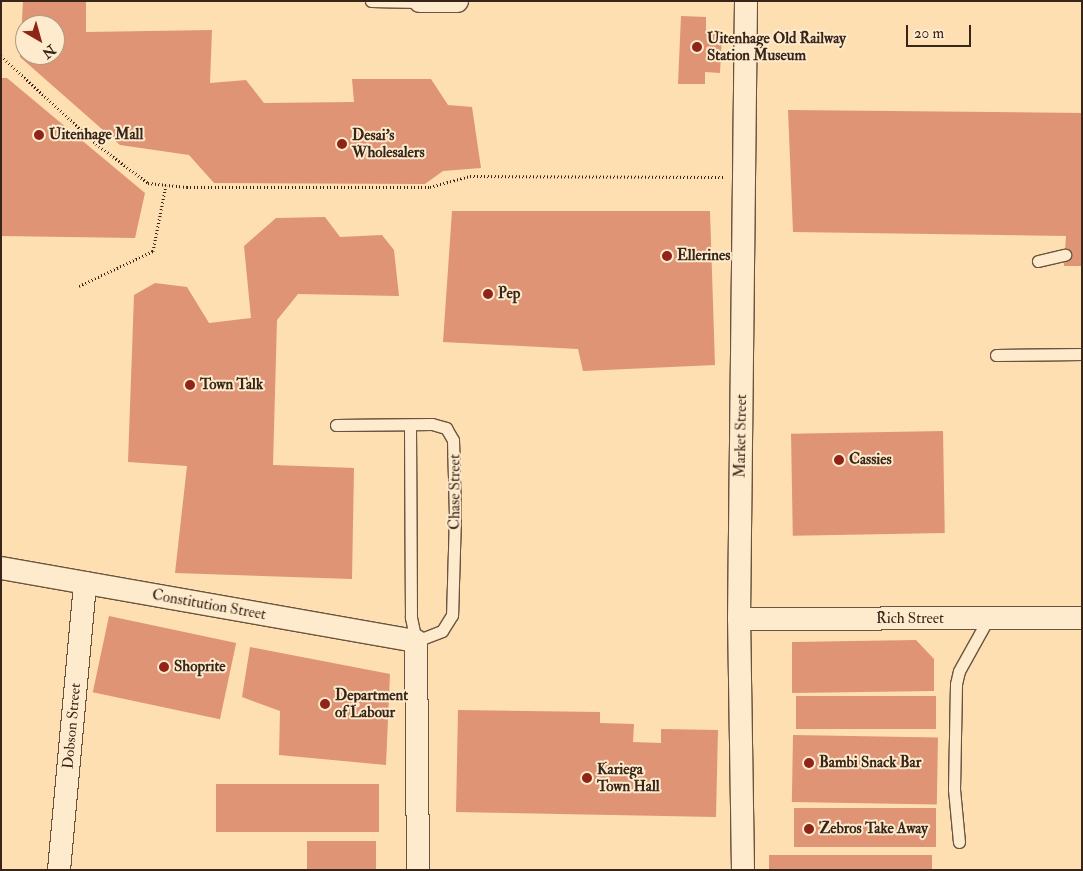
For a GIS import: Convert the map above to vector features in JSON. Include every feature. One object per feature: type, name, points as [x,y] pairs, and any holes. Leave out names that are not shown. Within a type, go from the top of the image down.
[{"type":"street","points":[[420,2],[457,1]]},
{"type":"street","name":"Market Street","points":[[743,870],[738,619],[746,1]]},
{"type":"street","name":"Constitution Street","points":[[1,568],[416,641]]},
{"type":"street","name":"Dobson Street","points":[[59,870],[85,583]]},
{"type":"street","name":"Rich Street","points":[[738,619],[1082,618]]},
{"type":"street","points":[[416,641],[418,870]]},
{"type":"lane","points":[[371,1],[420,2]]},
{"type":"lane","points":[[1038,261],[1065,255]]},
{"type":"lane","points":[[996,355],[1082,354]]},
{"type":"lane","name":"Chase Street","points":[[410,425],[432,424],[446,428],[453,440],[455,458],[452,615],[442,631],[416,641]]},
{"type":"lane","points":[[336,425],[410,425],[411,617],[416,641]]},
{"type":"lane","points":[[959,842],[954,789],[956,684],[960,671],[988,619]]},
{"type":"path","points":[[1,56],[99,146],[148,183],[166,185],[430,187],[470,176],[744,177]]},
{"type":"path","points":[[78,286],[153,251],[166,185]]},
{"type":"building","points":[[23,1],[86,1],[86,32],[212,30],[210,83],[246,80],[264,103],[354,102],[352,79],[431,79],[448,105],[472,107],[481,168],[443,171],[425,184],[214,183],[189,155],[120,145],[29,65],[65,65],[65,15],[22,15]]},
{"type":"building","points":[[681,16],[706,17],[706,33],[722,33],[720,73],[705,72],[705,84],[678,84]]},
{"type":"building","name":"Uitenhage Mall","points":[[1,78],[7,78],[145,193],[135,238],[1,236]]},
{"type":"building","points":[[788,110],[1082,113],[1082,266],[1064,266],[1066,236],[793,232]]},
{"type":"building","points":[[452,211],[710,211],[715,365],[583,371],[578,349],[443,342]]},
{"type":"building","points":[[325,217],[340,237],[382,235],[394,250],[399,296],[298,294],[277,320],[273,465],[354,468],[352,579],[175,573],[187,466],[128,462],[134,295],[155,283],[187,287],[209,323],[251,318],[244,246],[276,218]]},
{"type":"building","points":[[943,431],[945,533],[793,536],[791,434]]},
{"type":"building","name":"Shoprite","points":[[109,616],[236,643],[220,719],[93,692]]},
{"type":"building","points":[[916,640],[934,659],[934,691],[792,693],[792,642]]},
{"type":"building","name":"Department of Labour","points":[[250,647],[390,674],[386,765],[279,755],[280,711],[242,697]]},
{"type":"building","points":[[796,696],[936,696],[936,729],[796,729]]},
{"type":"building","name":"Kariega Town Hall","points":[[458,710],[600,712],[600,723],[634,724],[633,742],[661,743],[661,729],[718,730],[716,817],[456,812]]},
{"type":"building","points":[[793,735],[938,738],[937,805],[792,802]]},
{"type":"building","points":[[216,784],[379,784],[379,832],[216,832]]},
{"type":"building","points":[[794,808],[936,808],[936,847],[794,847]]},
{"type":"building","points":[[307,841],[376,841],[376,870],[307,870]]},
{"type":"building","points":[[769,855],[932,855],[932,870],[769,870]]},
{"type":"place","name":"Uitenhage Old Railway Station Museum","points":[[697,47]]},
{"type":"place","name":"Uitenhage Mall","points":[[39,135]]},
{"type":"place","name":"Desai's Wholesalers","points":[[342,144]]},
{"type":"place","name":"Ellerines","points":[[667,256]]},
{"type":"place","name":"Pep","points":[[488,294]]},
{"type":"place","name":"Town Talk","points":[[190,385]]},
{"type":"place","name":"Cassies","points":[[839,460]]},
{"type":"place","name":"Shoprite","points":[[164,667]]},
{"type":"place","name":"Department of Labour","points":[[325,704]]},
{"type":"place","name":"Bambi Snack Bar","points":[[809,763]]},
{"type":"place","name":"Kariega Town Hall","points":[[587,778]]},
{"type":"place","name":"Zebros Take Away","points":[[809,829]]}]
